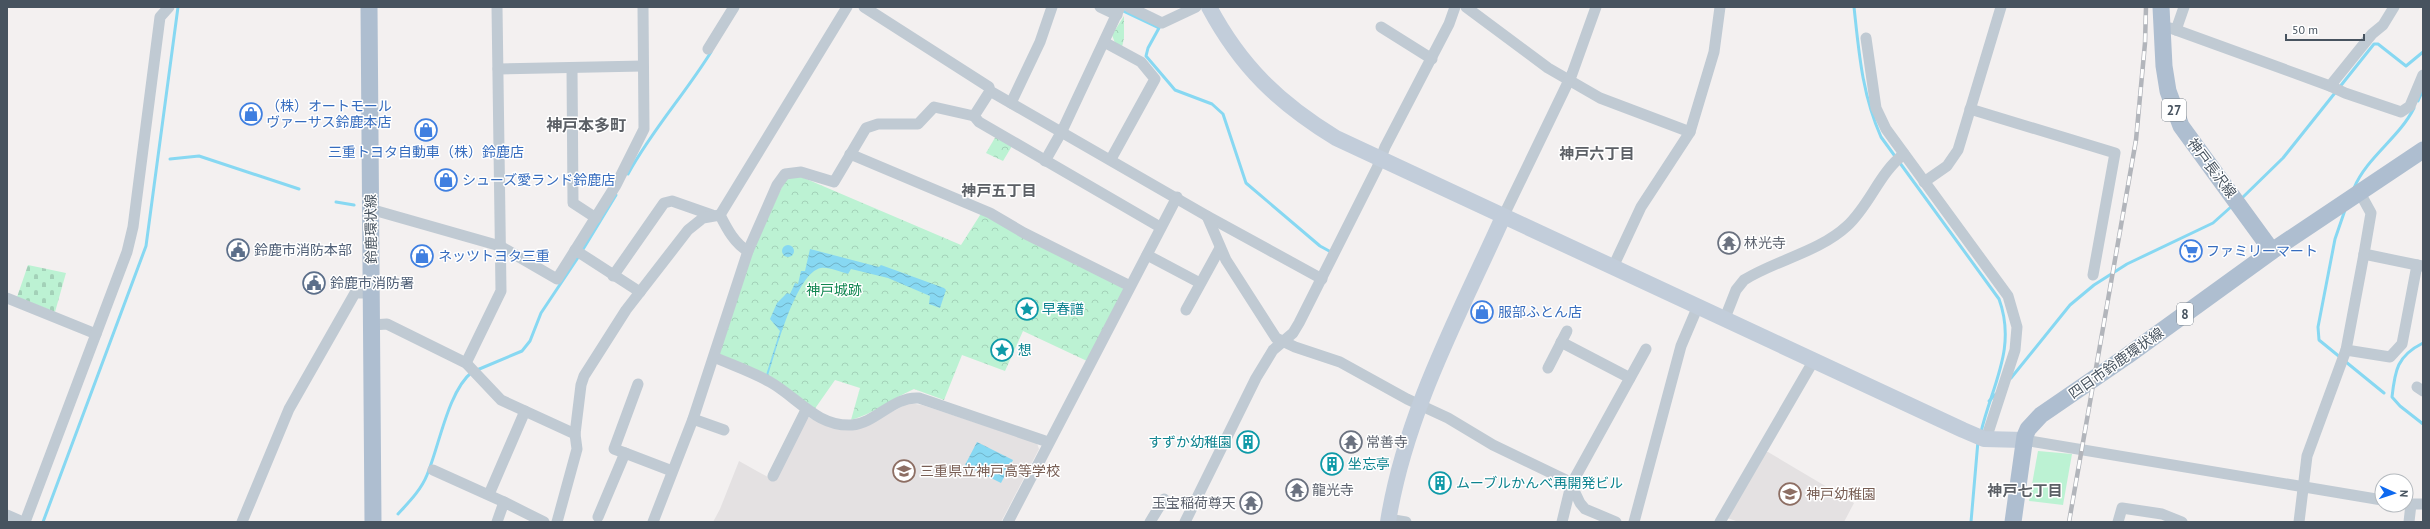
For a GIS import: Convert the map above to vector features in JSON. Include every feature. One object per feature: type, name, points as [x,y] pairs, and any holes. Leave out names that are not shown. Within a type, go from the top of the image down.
[{"type":"main road","name":"鈴鹿環状線","points":[[369,7],[373,522]]},
{"type":"main road","name":"神戸長沢線","points":[[2162,7],[2169,28],[2165,72],[2174,110],[2181,126],[2193,145],[2272,251]]},
{"type":"main road","name":"四日市鈴鹿環状線","points":[[2013,522],[2024,440],[2028,429],[2041,415],[2127,356],[2272,251],[2423,150]]},
{"type":"street","points":[[7,515],[24,522],[128,252],[133,227],[160,17],[169,7]]},
{"type":"street","points":[[468,364],[501,291],[497,7]]},
{"type":"street","points":[[370,209],[500,246],[557,279],[579,252],[644,129],[643,7]]},
{"type":"street","points":[[708,49],[734,7]]},
{"type":"street","points":[[557,522],[577,449],[575,434],[581,385],[584,376],[626,310],[688,230],[703,218],[716,215],[847,7]]},
{"type":"street","points":[[864,7],[989,87],[990,91],[1177,197],[1207,216],[1322,279]]},
{"type":"street","points":[[1011,103],[1040,42],[1052,7]]},
{"type":"street","points":[[1045,161],[1062,131],[1119,11],[1100,7]]},
{"type":"street","points":[[1129,7],[1162,23],[1196,7]]},
{"type":"street","points":[[1209,7],[1229,44],[1261,80],[1292,109],[1336,138],[1963,430],[1985,439],[2024,440],[2374,499]]},
{"type":"street","points":[[1185,522],[1256,378],[1273,350],[1293,333],[1322,279],[1381,159],[1385,147],[1432,59],[1455,7]]},
{"type":"street","points":[[1466,7],[1548,68],[1600,98],[1690,132]]},
{"type":"street","points":[[1406,522],[1388,521],[1408,439],[1420,405],[1503,217],[1583,47],[1596,7]]},
{"type":"street","points":[[1613,267],[1641,207],[1690,132],[1714,52],[1720,7]]},
{"type":"street","points":[[1924,182],[1947,166],[1958,150],[2001,7]]},
{"type":"street","points":[[2184,7],[2169,28],[2401,112],[2410,106],[2423,75]]},
{"type":"street","points":[[2335,88],[2372,34],[2383,25],[2394,7]]},
{"type":"street","points":[[1381,27],[1432,59]]},
{"type":"street","points":[[1866,38],[1876,108],[1886,129],[1903,155],[2008,296],[2017,327],[2015,350],[1985,439]]},
{"type":"street","points":[[1104,42],[1141,62],[1155,79],[1111,159]]},
{"type":"street","points":[[498,69],[643,66]]},
{"type":"street","points":[[572,68],[573,203],[596,218]]},
{"type":"street","points":[[974,116],[990,91]]},
{"type":"street","points":[[653,522],[693,418],[748,251],[777,185],[785,174],[801,172],[834,182],[861,132],[874,124],[918,124],[934,107],[974,116],[979,122],[1160,227]]},
{"type":"street","points":[[1970,109],[2114,153],[2093,275]]},
{"type":"street","points":[[850,154],[990,213],[1130,286]]},
{"type":"street","points":[[1725,318],[1736,290],[1744,280],[1837,235],[1847,226],[1891,164],[1903,155]]},
{"type":"street","points":[[2298,522],[2304,488],[2307,456],[2344,357],[2364,254],[2371,213],[2360,193]]},
{"type":"street","points":[[1008,522],[1048,442],[1177,197]]},
{"type":"street","points":[[613,276],[664,203],[672,201],[716,215],[742,248],[748,251]]},
{"type":"street","points":[[1207,216],[1220,248],[1276,338],[1295,347],[1340,362],[1420,405],[1448,418],[1493,445],[1570,482],[1580,503],[1585,509],[1616,522]]},
{"type":"street","points":[[1186,310],[1220,248]]},
{"type":"street","points":[[579,252],[613,276],[640,292]]},
{"type":"street","points":[[2344,357],[2390,357],[2402,344],[2420,265],[2364,254]]},
{"type":"street","points":[[1147,255],[1200,283]]},
{"type":"street","points":[[242,522],[289,409],[355,293],[371,293]]},
{"type":"street","points":[[7,298],[96,334]]},
{"type":"street","points":[[1634,522],[1681,346],[1698,306]]},
{"type":"street","points":[[372,325],[387,324],[468,364],[476,375],[502,400],[575,434]]},
{"type":"street","points":[[1548,368],[1567,332]]},
{"type":"street","points":[[1561,342],[1630,378]]},
{"type":"street","points":[[1562,522],[1572,485],[1646,349]]},
{"type":"street","points":[[714,357],[768,380],[793,397],[806,410],[830,422],[852,425],[861,423],[900,401],[910,398],[918,398],[1048,442]]},
{"type":"street","points":[[1720,522],[1814,360]]},
{"type":"street","points":[[638,384],[614,449],[672,471]]},
{"type":"street","points":[[773,476],[806,410]]},
{"type":"street","points":[[490,492],[525,412]]},
{"type":"street","points":[[693,418],[724,430]]},
{"type":"street","points":[[598,517],[625,453]]},
{"type":"street","points":[[433,470],[544,522]]},
{"type":"street","points":[[1150,522],[1164,499]]},
{"type":"street","points":[[497,522],[504,502]]},
{"type":"street","points":[[2118,522],[2122,508],[2162,514],[2179,522]]},
{"type":"shaded area","name":"三重県立神戸高等学校","points":[[909,403],[922,405],[1037,443],[1039,449],[1001,522],[713,522],[720,509],[739,461],[775,481],[808,417],[821,423],[878,419]]},
{"type":"shaded area","name":"神戸幼稚園","points":[[1764,452],[1768,452],[1854,503],[1844,522],[1739,522],[1727,518]]},
{"type":"green space","points":[[1124,16],[1124,38],[1122,47],[1115,43],[1112,35]]},
{"type":"green space","points":[[996,136],[1012,146],[1003,161],[986,153]]},
{"type":"green space","name":"神戸城跡","points":[[797,175],[961,245],[982,212],[1121,284],[1124,291],[1087,361],[1023,331],[1005,371],[962,355],[944,400],[914,389],[867,414],[851,420],[860,388],[835,380],[814,410],[721,356],[718,352],[751,254],[786,178]]},
{"type":"green space","points":[[28,265],[66,273],[55,312],[17,297]]},
{"type":"green space","points":[[2038,451],[2072,454],[2063,505],[2029,501]]},
{"type":"water","points":[[786,245],[790,245],[794,251],[790,257],[786,257],[782,253],[782,249]]},
{"type":"water","points":[[810,249],[879,267],[881,265],[944,288],[946,290],[940,308],[929,304],[930,296],[888,278],[851,269],[848,274],[821,268],[812,273],[803,283],[795,298],[781,333],[768,376],[766,375],[780,331],[770,319],[777,303],[787,293],[790,294],[795,283],[798,284],[801,271],[805,271]]},
{"type":"water","points":[[977,442],[1013,460],[1001,483],[965,465]]},
{"type":"waterway","points":[[43,522],[146,246],[178,7]]},
{"type":"waterway","points":[[1854,7],[1865,89],[1869,105],[1881,137],[1999,299],[2004,317],[2004,350],[2001,366],[1981,432]]},
{"type":"waterway","points":[[1121,10],[1159,28],[1148,48],[1146,56],[1175,90],[1212,104],[1223,114],[1246,183],[1320,246],[1331,252]]},
{"type":"waterway","points":[[2241,199],[2283,158],[2374,44],[2378,44],[2406,66],[2423,52]]},
{"type":"waterway","points":[[628,174],[647,142],[711,52]]},
{"type":"waterway","points":[[2418,101],[2423,90]]},
{"type":"waterway","points":[[2354,188],[2367,167],[2408,119],[2414,108]]},
{"type":"waterway","points":[[170,159],[199,156],[299,189]]},
{"type":"waterway","points":[[582,251],[616,195]]},
{"type":"waterway","points":[[336,202],[354,205]]},
{"type":"waterway","points":[[2011,378],[2070,305],[2094,285],[2127,264],[2213,223],[2232,206]]},
{"type":"waterway","points":[[2345,210],[2335,239],[2318,327],[2319,340],[2384,393]]},
{"type":"waterway","points":[[477,370],[522,351],[530,341],[541,313],[579,256]]},
{"type":"waterway","points":[[2423,343],[2408,353],[2399,365],[2394,379],[2392,397],[2400,406],[2423,424]]},
{"type":"waterway","points":[[398,514],[421,486],[431,463],[450,406],[464,381],[472,372]]},
{"type":"waterway","points":[[1989,401],[1996,394]]},
{"type":"waterway","points":[[1971,522],[1978,441]]},
{"type":"railway","points":[[2069,522],[2136,140],[2145,43],[2146,7]]},
{"type":"place","name":"（株）オートモール ヴァーサス鈴鹿本店","points":[[251,114]]},
{"type":"place","name":"三重トヨタ自動車（株）鈴鹿店","points":[[426,130]]},
{"type":"place","name":"シューズ愛ランド鈴鹿店","points":[[446,180]]},
{"type":"place","name":"林光寺","points":[[1729,243]]},
{"type":"place","name":"鈴鹿市消防本部","points":[[238,250]]},
{"type":"place","name":"ファミリーマート","points":[[2191,251]]},
{"type":"place","name":"ネッツトヨタ三重","points":[[422,256]]},
{"type":"place","name":"鈴鹿市消防署","points":[[314,283]]},
{"type":"place","name":"早春譜","points":[[1027,309]]},
{"type":"place","name":"服部ふとん店","points":[[1482,312]]},
{"type":"place","name":"想","points":[[1002,350]]},
{"type":"place","name":"すずか幼稚園","points":[[1248,442]]},
{"type":"place","name":"常善寺","points":[[1351,442]]},
{"type":"place","name":"坐忘亭","points":[[1332,464]]},
{"type":"place","name":"三重県立神戸高等学校","points":[[904,471]]},
{"type":"place","name":"ムーブルかんべ再開発ビル","points":[[1440,483]]},
{"type":"place","name":"龍光寺","points":[[1297,490]]},
{"type":"place","name":"神戸幼稚園","points":[[1790,494]]},
{"type":"place","name":"玉宝稲荷尊天","points":[[1251,503]]},
{"type":"district","name":"神戸本多町","points":[[586,125]]},
{"type":"district","name":"神戸六丁目","points":[[1597,153]]},
{"type":"district","name":"神戸五丁目","points":[[999,190]]},
{"type":"district","name":"神戸七丁目","points":[[2025,490]]}]
